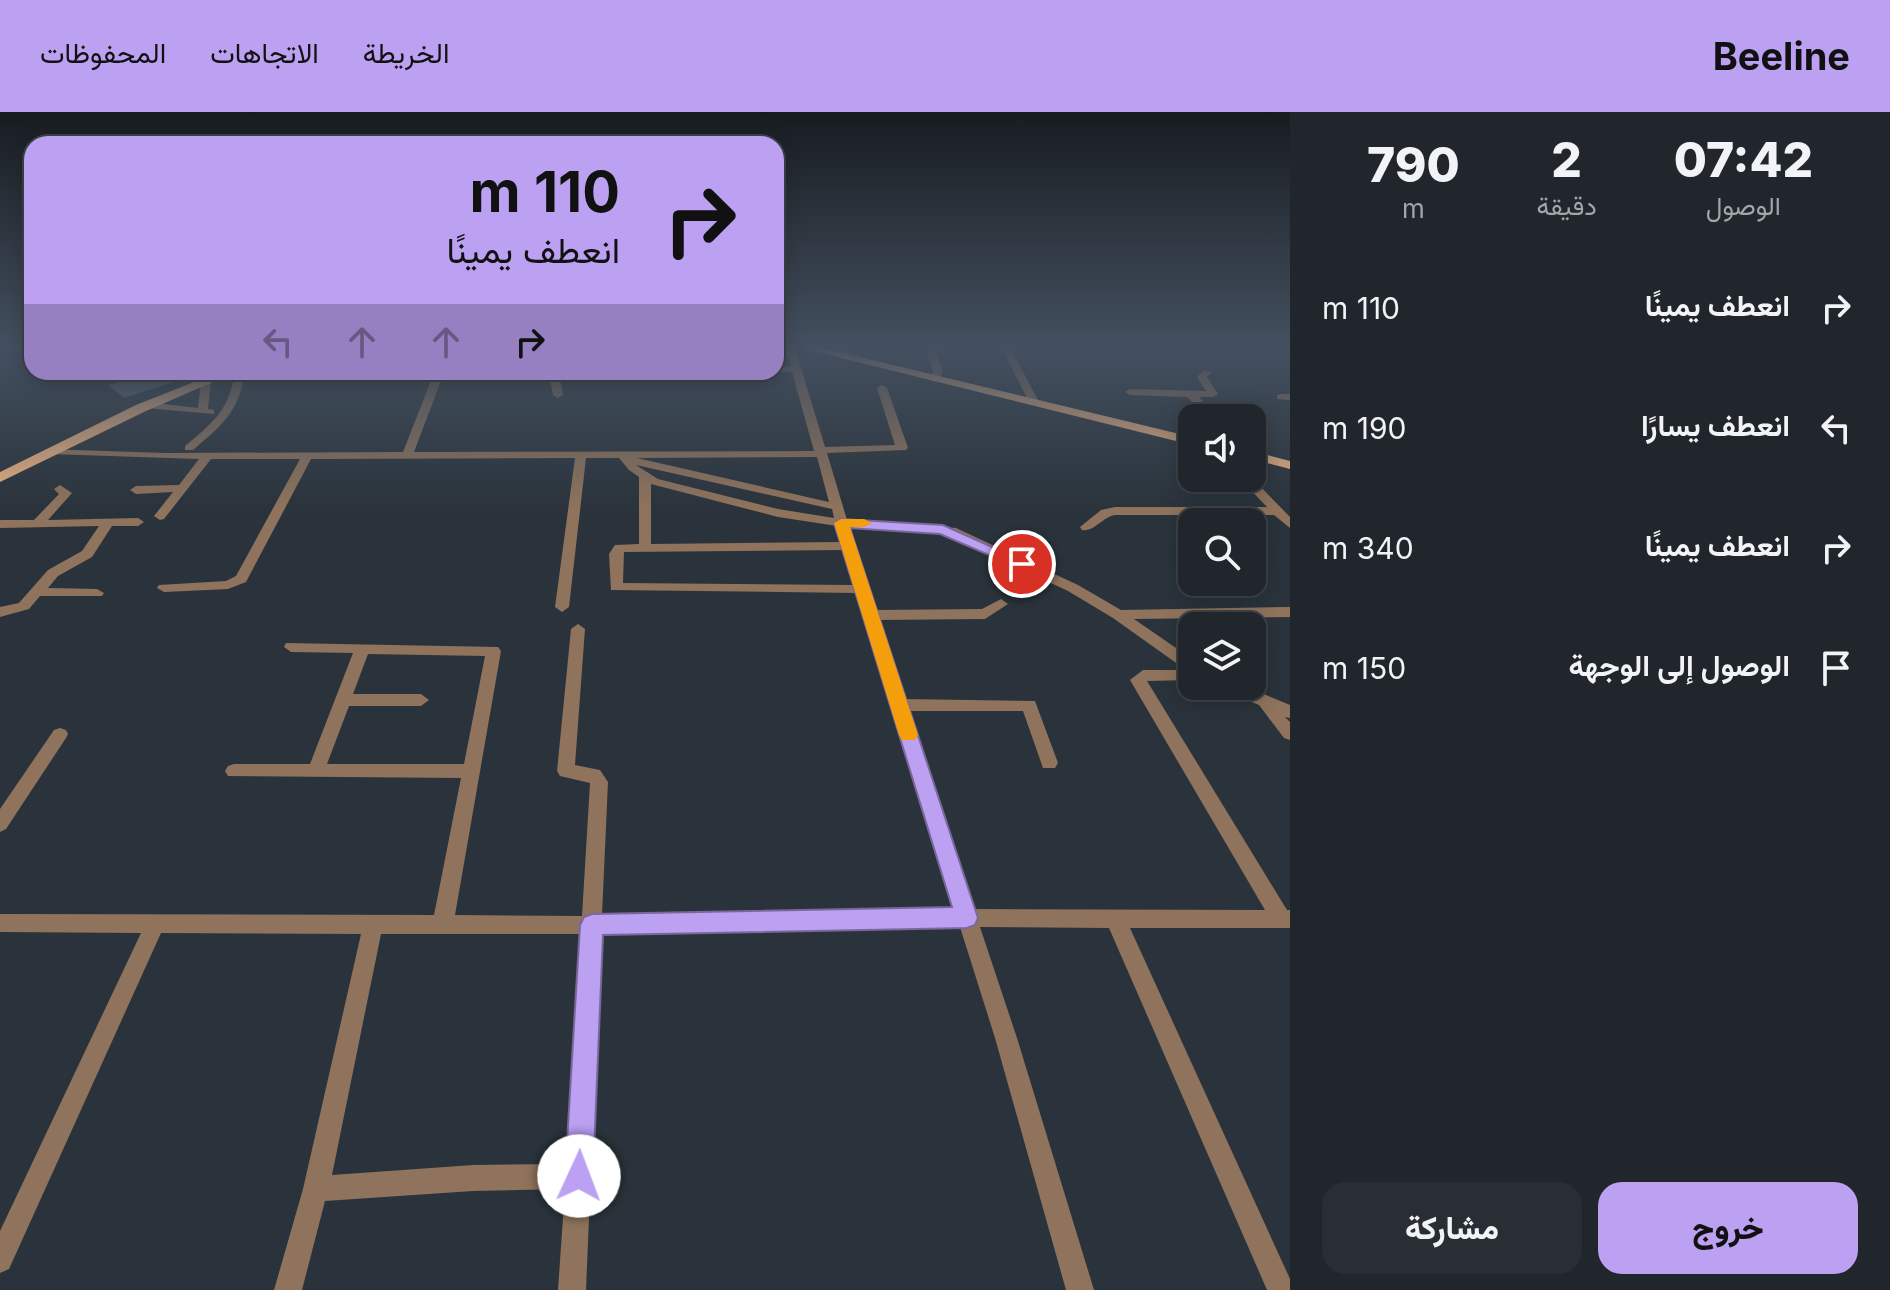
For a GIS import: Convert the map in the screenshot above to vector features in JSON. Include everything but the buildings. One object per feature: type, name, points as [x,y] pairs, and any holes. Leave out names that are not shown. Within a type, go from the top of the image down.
[{"type":"main road","points":[[0,478],[159,400]]},
{"type":"main road","points":[[1019,400],[1178,438]]},
{"type":"main road","points":[[1266,459],[1290,465]]},
{"type":"street","points":[[146,405],[207,412],[207,400]]},
{"type":"street","points":[[189,448],[226,417],[235,400]]},
{"type":"street","points":[[407,455],[428,400]]},
{"type":"street","points":[[804,400],[1080,1290]]},
{"type":"street","points":[[50,451],[208,456],[624,457],[902,448],[886,400]]},
{"type":"street","points":[[1033,400],[1035,404]]},
{"type":"street","points":[[562,607],[581,455]]},
{"type":"street","points":[[160,516],[208,456]]},
{"type":"street","points":[[164,588],[228,585],[241,579],[307,456]]},
{"type":"street","points":[[624,457],[645,477],[666,486],[804,518],[839,514]]},
{"type":"street","points":[[624,457],[839,514],[951,531],[1073,588],[1178,656]]},
{"type":"street","points":[[645,477],[645,547]]},
{"type":"street","points":[[136,490],[182,488]]},
{"type":"street","points":[[37,524],[66,493],[60,489]]},
{"type":"street","points":[[1259,492],[1290,524]]},
{"type":"street","points":[[1086,527],[1115,511],[1277,511]]},
{"type":"street","points":[[0,524],[138,522]]},
{"type":"street","points":[[0,612],[24,606],[53,573],[87,554],[107,524]]},
{"type":"street","points":[[848,546],[616,549],[619,590],[861,589]]},
{"type":"street","points":[[37,592],[97,593]]},
{"type":"street","points":[[870,615],[985,614],[1001,604]]},
{"type":"street","points":[[1118,615],[1290,612]]},
{"type":"street","points":[[572,1290],[599,782],[594,775],[566,771],[578,629]]},
{"type":"street","points":[[291,647],[493,651],[443,923]]},
{"type":"street","points":[[316,771],[362,649]]},
{"type":"street","points":[[1178,675],[1143,676],[1138,680],[1286,919]]},
{"type":"street","points":[[343,700],[421,700]]},
{"type":"street","points":[[1257,700],[1290,712]]},
{"type":"street","points":[[897,705],[1029,705],[1049,763]]},
{"type":"street","points":[[1267,705],[1290,734]]},
{"type":"street","points":[[0,824],[60,734]]},
{"type":"street","points":[[234,771],[472,771]]},
{"type":"street","points":[[0,923],[592,925],[967,918],[1286,919]]},
{"type":"street","points":[[1116,920],[1281,1290]]},
{"type":"street","points":[[0,1260],[155,924]]},
{"type":"street","points":[[288,1290],[316,1189],[373,924]]},
{"type":"street","points":[[316,1189],[473,1178],[579,1176]]},
{"type":"slow traffic","points":[[864,523],[841,523],[908,735]]},
{"type":"route","points":[[579,1176],[592,925],[967,918],[841,523],[943,529],[1022,564]]}]
